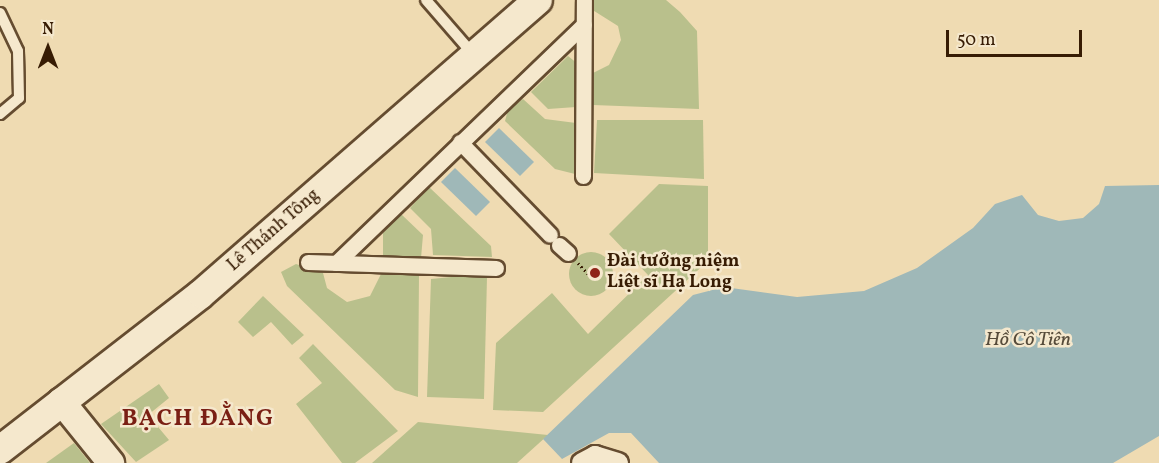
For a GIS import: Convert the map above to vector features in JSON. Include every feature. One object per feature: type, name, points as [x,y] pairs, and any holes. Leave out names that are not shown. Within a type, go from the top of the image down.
[{"type":"main road","name":"Lê Thánh Tông","points":[[0,450],[201,294],[538,0]]},
{"type":"street","points":[[583,176],[584,0]]},
{"type":"street","points":[[336,263],[584,24]]},
{"type":"street","points":[[460,142],[559,244]]},
{"type":"street","points":[[308,262],[496,268]]},
{"type":"street","points":[[61,401],[111,463]]},
{"type":"street","points":[[582,463],[595,456],[618,463]]},
{"type":"lane","points":[[426,0],[474,56]]},
{"type":"lane","points":[[0,13],[18,51],[19,98],[0,114]]},
{"type":"path","points":[[559,244],[593,279]]},
{"type":"green space","points":[[590,0],[666,0],[680,12],[697,31],[699,109],[593,105],[593,73],[609,65],[621,40],[618,26],[591,9]]},
{"type":"green space","points":[[568,56],[578,64],[576,107],[548,109],[531,92]]},
{"type":"green space","points":[[523,99],[545,119],[576,123],[575,174],[555,169],[505,121],[508,110]]},
{"type":"green space","points":[[597,120],[703,120],[704,179],[594,173]]},
{"type":"green space","points":[[659,184],[708,186],[708,261],[543,412],[493,410],[496,343],[552,293],[588,334],[648,275],[609,234]]},
{"type":"green space","points":[[429,187],[491,246],[492,257],[433,255],[431,229],[410,208]]},
{"type":"green space","points":[[401,214],[423,235],[421,258],[383,258],[383,233]]},
{"type":"green space","points":[[591,252],[600,253],[607,258],[612,265],[612,283],[607,290],[600,295],[591,296],[582,295],[575,290],[570,283],[569,274],[570,265],[575,258],[582,253]]},
{"type":"green space","points":[[296,264],[323,273],[327,288],[347,302],[370,296],[381,274],[419,275],[418,397],[395,390],[287,286],[281,272]]},
{"type":"green space","points":[[481,274],[487,277],[484,399],[427,397],[431,279]]},
{"type":"green space","points":[[263,296],[304,335],[292,345],[271,322],[253,337],[238,322]]},
{"type":"green space","points":[[313,344],[398,431],[355,463],[342,463],[296,404],[322,383],[299,358]]},
{"type":"green space","points":[[159,384],[169,398],[148,415],[169,440],[136,462],[101,424]]},
{"type":"green space","points":[[418,422],[548,435],[517,463],[372,463]]},
{"type":"green space","points":[[74,443],[90,463],[46,463]]},
{"type":"water","points":[[499,128],[534,162],[520,176],[485,142]]},
{"type":"water","points":[[455,168],[490,202],[476,216],[441,182]]},
{"type":"water","name":"Hồ Cô Tiên","points":[[1159,185],[1159,436],[1113,463],[659,463],[631,433],[609,433],[562,459],[543,439],[693,295],[724,287],[797,297],[864,291],[917,268],[973,228],[995,204],[1022,195],[1038,215],[1059,221],[1083,218],[1099,204],[1105,186]]},
{"type":"place","name":"Đài tưởng niệm Liệt sĩ Hạ Long","points":[[595,273]]},
{"type":"district","name":"BẠCH ĐẰNG","points":[[198,420]]}]
